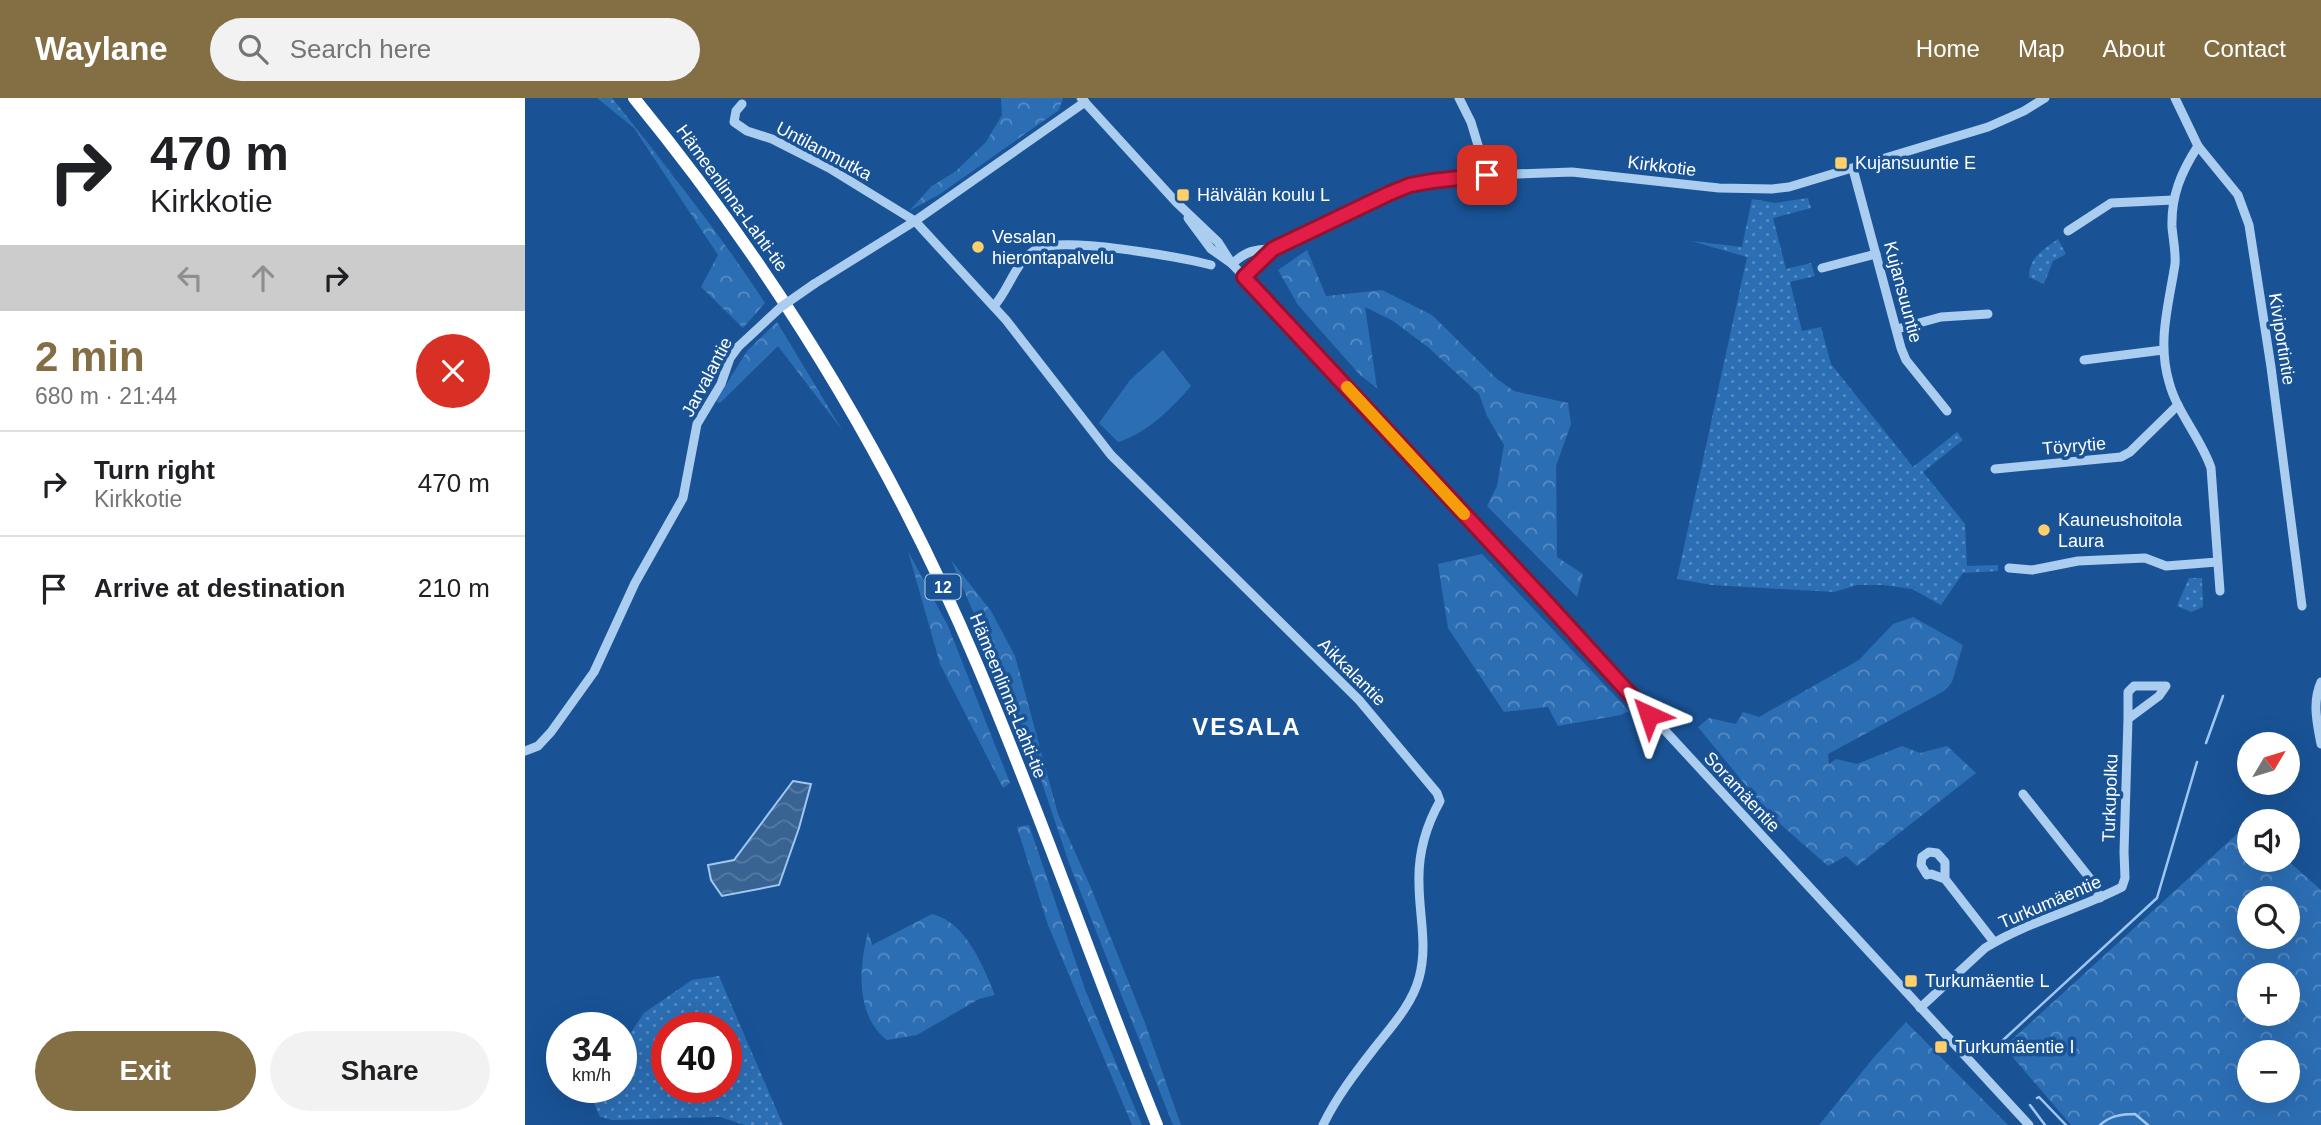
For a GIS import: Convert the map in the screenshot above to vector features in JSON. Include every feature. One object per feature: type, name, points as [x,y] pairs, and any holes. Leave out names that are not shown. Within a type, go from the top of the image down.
[{"type":"highway","name":"Hämeenlinna-Lahti-tie","points":[[634,98],[703,187],[789,309],[889,480],[977,662],[1157,1125]]},
{"type":"street","points":[[1459,98],[1471,122],[1487,175]]},
{"type":"street","name":"Kirkkotie","points":[[1244,277],[1273,249],[1410,185],[1487,175],[1572,172],[1719,188],[1772,189],[1806,183],[1988,127],[2045,98]]},
{"type":"street","name":"Kiviportintie","points":[[2175,98],[2198,146],[2238,195],[2249,225],[2271,367],[2302,606]]},
{"type":"street","name":"Soramäentie","points":[[1083,100],[1176,202],[1218,243],[1232,264],[2029,1125]]},
{"type":"street","name":"Jarvalantie","points":[[525,751],[538,746],[551,732],[594,671],[635,583],[683,498],[697,424],[721,384],[730,358],[738,347],[771,315],[814,284],[915,220],[1083,100]]},
{"type":"street","name":"Untilanmutka","points":[[742,104],[736,111],[734,122],[747,131],[772,139],[829,167],[915,220]]},
{"type":"street","points":[[2198,146],[2183,170],[2173,200],[2175,261],[2165,310],[2163,350],[2169,382],[2178,405],[2211,468],[2220,591]]},
{"type":"street","name":"Kujansuuntie","points":[[1853,169],[1901,348],[1906,360],[1947,411]]},
{"type":"street","points":[[2068,232],[2111,203],[2173,200]]},
{"type":"street","name":"Aikkalantie","points":[[915,220],[994,306],[1111,456],[1359,700],[1437,793],[1440,801],[1427,828],[1420,867],[1424,948],[1419,980],[1397,1020],[1342,1092],[1323,1125]]},
{"type":"street","points":[[994,306],[1025,258],[1044,246],[1077,245],[1172,255],[1210,265]]},
{"type":"street","name":"Kirkkotie","points":[[1232,264],[1252,249],[1273,249]]},
{"type":"street","points":[[1822,268],[1876,254]]},
{"type":"street","points":[[1897,329],[1941,317],[1988,314]]},
{"type":"street","points":[[2084,360],[2163,350]]},
{"type":"street","name":"Töyrytie","points":[[1995,469],[2121,457],[2130,452],[2178,405]]},
{"type":"street","points":[[2009,568],[2032,570],[2078,561],[2145,558],[2166,566],[2217,562]]},
{"type":"street","points":[[2321,682],[2316,693],[2316,719],[2321,744]]},
{"type":"street","name":"Turkupolku","points":[[2126,877],[2124,852],[2128,692],[2134,687],[2166,686],[2159,695],[2128,719]]},
{"type":"street","points":[[2023,794],[2092,881],[2100,898]]},
{"type":"street","name":"Turkumäentie","points":[[1920,1008],[1985,948],[2031,924],[2122,887],[2126,877]]},
{"type":"street","points":[[1945,880],[1994,943]]},
{"type":"green space","points":[[597,98],[612,98],[675,177],[634,128]]},
{"type":"green space","points":[[1001,98],[1063,98],[1059,110],[940,194],[909,211],[932,186],[956,171],[986,142],[1002,115]]},
{"type":"green space","points":[[634,128],[702,214],[765,303],[743,328],[701,287],[718,255]]},
{"type":"green space","points":[[1808,198],[1811,208],[1773,218],[1786,269],[1811,263],[1815,276],[1790,282],[1802,331],[1821,327],[1831,364],[1913,467],[1957,432],[1963,440],[1923,472],[1965,524],[1967,566],[1998,565],[1998,571],[1963,573],[1941,605],[1912,589],[1883,585],[1857,585],[1834,592],[1712,585],[1677,579],[1747,257],[1691,241],[1742,247],[1752,199],[1775,203]]},
{"type":"green space","points":[[2058,239],[2066,254],[2053,261],[2044,284],[2029,277],[2034,259]]},
{"type":"green space","points":[[1307,250],[1326,296],[1382,290],[1432,315],[1497,379],[1514,391],[1568,403],[1571,424],[1556,466],[1557,557],[1583,574],[1577,597],[1487,506],[1497,486],[1504,445],[1487,416],[1479,394],[1429,348],[1393,321],[1365,307],[1377,388],[1360,375],[1298,305],[1278,270]]},
{"type":"green space","points":[[777,322],[842,430],[778,346],[720,403],[716,401],[747,351]]},
{"type":"green space","points":[[1163,350],[1191,386],[1149,426],[1118,442],[1099,423],[1130,380]]},
{"type":"green space","points":[[908,551],[948,626],[1010,783],[1003,788],[940,664]]},
{"type":"green space","points":[[1482,554],[1629,711],[1621,715],[1558,726],[1548,707],[1504,712],[1448,628],[1438,564]]},
{"type":"green space","points":[[951,560],[991,611],[1015,656],[1058,814],[1145,1023],[1181,1125],[1173,1125],[1069,863],[1028,741]]},
{"type":"green space","points":[[2189,578],[2202,578],[2203,607],[2191,612],[2177,606]]},
{"type":"green space","points":[[1913,617],[1963,645],[1952,682],[1944,691],[1828,754],[1829,764],[1836,759],[1857,764],[1902,746],[1920,753],[1947,746],[1976,773],[1857,866],[1846,856],[1828,866],[1770,815],[1698,727],[1709,718],[1736,724],[1743,712],[1759,717],[1859,660],[1893,624]]},
{"type":"green space","points":[[1029,825],[1086,992],[1142,1125],[1132,1125],[1048,925],[1017,827]]},
{"type":"green space","points":[[2237,834],[2237,872],[2300,871],[2321,890],[2321,1125],[2071,1125],[2004,1047]]},
{"type":"green space","points":[[932,914],[955,926],[964,935],[979,959],[995,995],[979,999],[917,1035],[887,1040],[869,1018],[862,990],[868,932],[872,945]]},
{"type":"green space","points":[[719,976],[734,1012],[651,1012],[651,1103],[742,1103],[742,1030],[783,1125],[745,1125],[720,1117],[612,1120],[600,1117],[594,1103],[637,1103],[637,1023],[644,1013],[692,980]]},
{"type":"green space","points":[[1906,1022],[2008,1125],[1819,1125]]},
{"type":"water","points":[[793,781],[811,784],[779,885],[722,896],[711,880],[708,865],[734,860]]},
{"type":"waterway","points":[[2206,743],[2223,696]]},
{"type":"waterway","points":[[2001,1042],[2157,898],[2197,762]]},
{"type":"waterway","points":[[2037,1098],[2066,1125]]},
{"type":"waterway","points":[[2030,1105],[2045,1125]]},
{"type":"waterway","points":[[2100,1125],[2108,1119],[2125,1114],[2135,1114],[2148,1125]]},
{"type":"slow traffic","points":[[1347,387],[1464,514]]},
{"type":"place","name":"Kujansuuntie E","points":[[1841,163]]},
{"type":"place","name":"Hälvälän koulu L","points":[[1183,195]]},
{"type":"place","name":"Vesalan hierontapalvelu","points":[[978,247]]},
{"type":"place","name":"Kauneushoitola Laura","points":[[2044,530]]},
{"type":"place","name":"Turkumäentie L","points":[[1911,981]]},
{"type":"place","name":"Turkumäentie I","points":[[1941,1047]]},
{"type":"district","name":"VESALA","points":[[1247,726]]},
{"type":"route","points":[[1487,175],[1410,185],[1388,194],[1273,249],[1244,277],[1649,715]]}]
